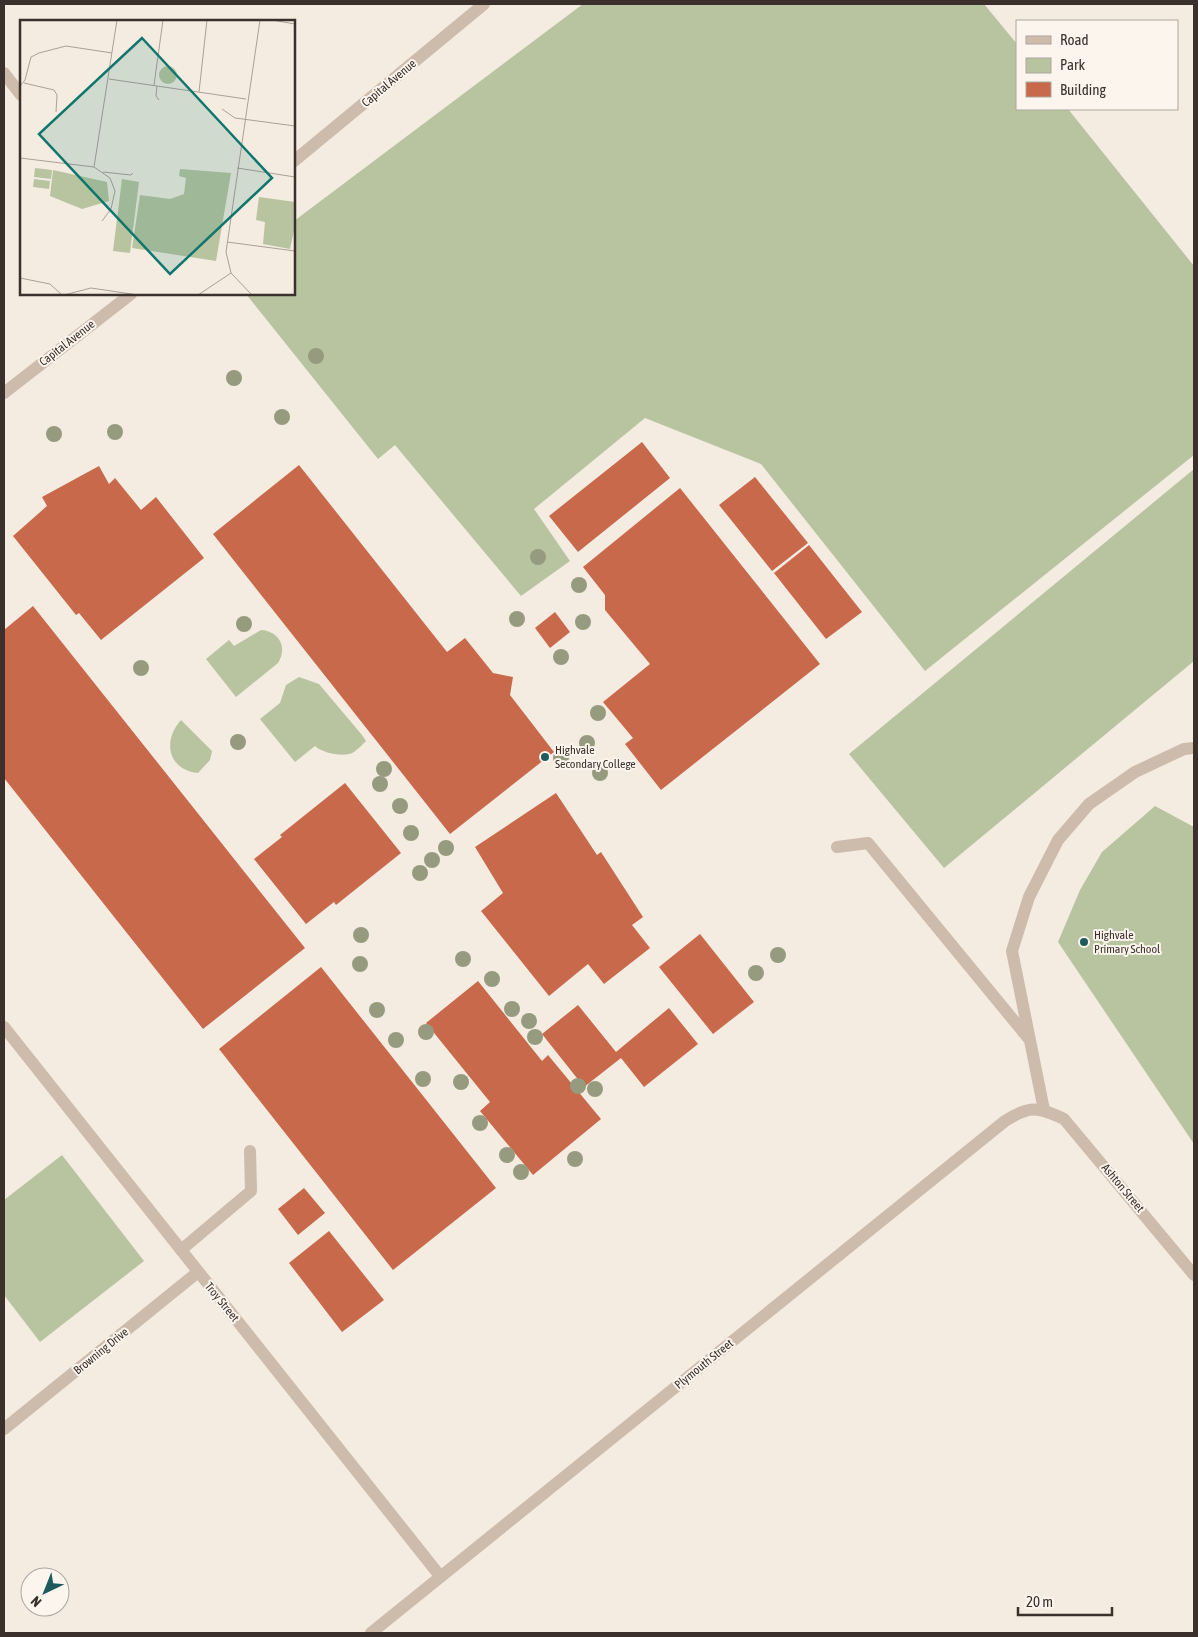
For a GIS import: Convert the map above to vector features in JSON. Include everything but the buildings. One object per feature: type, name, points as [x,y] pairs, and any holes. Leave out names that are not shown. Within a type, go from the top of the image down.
[{"type":"street","name":"Capital Avenue","points":[[295,160],[484,4]]},
{"type":"street","points":[[4,73],[20,94]]},
{"type":"street","name":"Capital Avenue","points":[[4,393],[130,295]]},
{"type":"street","points":[[1044,1110],[1012,951],[1029,897],[1058,840],[1089,804],[1134,772],[1184,749],[1194,748]]},
{"type":"street","points":[[837,847],[868,843],[1030,1040]]},
{"type":"street","name":"Troy Street","points":[[4,1027],[440,1576]]},
{"type":"street","name":"Plymouth Street","points":[[370,1633],[1005,1121],[1022,1110],[1044,1110]]},
{"type":"street","name":"Ashton Street","points":[[1044,1110],[1064,1120],[1076,1132],[1194,1275]]},
{"type":"street","points":[[181,1250],[251,1191],[250,1151]]},
{"type":"street","name":"Browning Drive","points":[[4,1429],[198,1272]]},
{"type":"green space","points":[[583,4],[984,4],[1016,43],[1016,110],[1069,110],[1194,266],[1194,455],[925,671],[761,464],[645,418],[534,509],[570,561],[521,596],[395,445],[378,459],[247,295],[295,295],[295,220]]},
{"type":"green space","points":[[1194,469],[1194,661],[944,868],[849,754]]},
{"type":"green space","points":[[261,630],[273,633],[280,641],[282,646],[281,657],[278,663],[236,697],[206,659],[229,640],[234,646]]},
{"type":"green space","points":[[299,677],[319,684],[362,735],[366,741],[354,752],[345,755],[334,754],[318,749],[315,746],[295,762],[260,719],[280,703],[286,685]]},
{"type":"green space","points":[[181,720],[212,751],[210,760],[198,773],[188,771],[180,766],[174,760],[171,753],[171,737]]},
{"type":"green space","points":[[1155,806],[1194,827],[1194,1144],[1058,942],[1080,890],[1102,852]]},
{"type":"green space","points":[[62,1155],[144,1261],[40,1342],[4,1295],[4,1200]]},
{"type":"place","name":"Highvale Secondary College","points":[[545,757]]},
{"type":"place","name":"Highvale Primary School","points":[[1084,942]]}]
